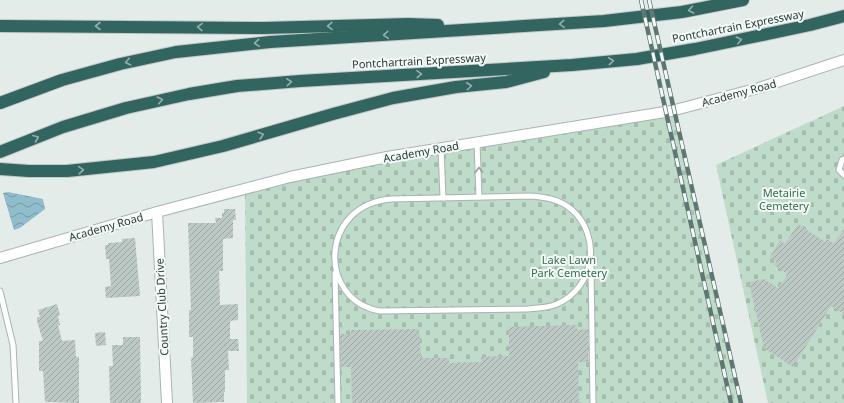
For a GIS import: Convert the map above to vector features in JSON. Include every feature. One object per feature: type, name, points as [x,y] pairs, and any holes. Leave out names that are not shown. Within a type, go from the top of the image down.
[{"type":"highway","points":[[0,104],[62,80],[120,64],[176,52],[270,42],[523,27],[612,20],[682,12],[744,0]]},
{"type":"highway","name":"Pontchartrain Expressway","points":[[0,152],[64,127],[126,108],[189,94],[237,86],[572,65],[637,59],[695,49],[810,25],[844,16]]},
{"type":"highway","points":[[0,26],[264,28],[408,24],[523,27]]},
{"type":"highway","points":[[0,169],[29,172],[66,171],[154,162],[223,146],[393,98],[506,82],[572,65]]},
{"type":"street","name":"Academy Road","points":[[0,258],[157,212],[290,177],[387,157],[671,111],[759,88],[844,60]]},
{"type":"street","name":"Country Club Drive","points":[[157,212],[167,403]]},
{"type":"lane","points":[[477,143],[479,197]]},
{"type":"lane","points":[[441,148],[443,198]]},
{"type":"lane","points":[[844,159],[842,160],[839,170],[844,175]]},
{"type":"lane","points":[[338,403],[335,264],[336,244],[341,230],[349,218],[368,204],[382,200],[536,196],[550,198],[571,209],[583,224],[590,242],[593,403]]},
{"type":"lane","points":[[335,264],[339,278],[350,294],[361,304],[374,310],[527,309],[552,306],[569,297],[579,287],[584,279],[588,270],[591,256]]},
{"type":"lane","points":[[0,291],[13,345],[16,403]]},
{"type":"green space","name":"Metairie Cemetery","points":[[844,106],[844,403],[768,403],[716,165]]},
{"type":"green space","name":"Lake Lawn Park Cemetery","points":[[671,111],[682,145],[741,403],[247,403],[245,188],[290,177]]},
{"type":"water","points":[[8,192],[43,199],[45,209],[20,228],[14,230],[3,193]]},
{"type":"building","points":[[224,209],[235,209],[236,220],[233,220],[233,238],[223,239],[223,271],[219,271],[220,305],[238,304],[238,320],[230,321],[230,339],[238,339],[239,351],[228,351],[229,370],[225,370],[224,402],[193,403],[191,358],[193,357],[193,337],[189,337],[189,310],[191,310],[188,223],[216,223],[215,218],[222,218]]},
{"type":"building","points":[[798,224],[825,242],[827,239],[834,244],[844,229],[844,314],[831,306],[793,367],[764,348],[749,282],[764,279],[778,288],[788,274],[774,265],[776,262],[770,257],[780,240],[785,244]]},
{"type":"building","points":[[135,238],[140,296],[106,298],[105,287],[111,286],[109,259],[106,259],[105,245],[108,245],[108,243],[122,242],[122,239]]},
{"type":"building","points":[[57,304],[60,315],[58,316],[60,325],[58,325],[62,341],[75,340],[76,357],[79,357],[79,403],[45,402],[43,371],[39,371],[39,341],[43,341],[37,317],[40,317],[38,310]]},
{"type":"building","points":[[577,325],[577,330],[588,329],[588,362],[578,362],[579,403],[352,403],[351,366],[341,367],[340,334],[351,334],[351,330],[419,329],[421,358],[449,358],[449,363],[481,362],[481,357],[509,356],[509,327]]},
{"type":"building","points":[[105,332],[106,345],[96,346],[95,333]]},
{"type":"building","points":[[123,337],[140,337],[141,403],[110,403],[109,366],[113,366],[112,345],[123,345]]},
{"type":"railway","points":[[641,0],[731,403]]},
{"type":"railway","points":[[649,0],[741,403]]}]
